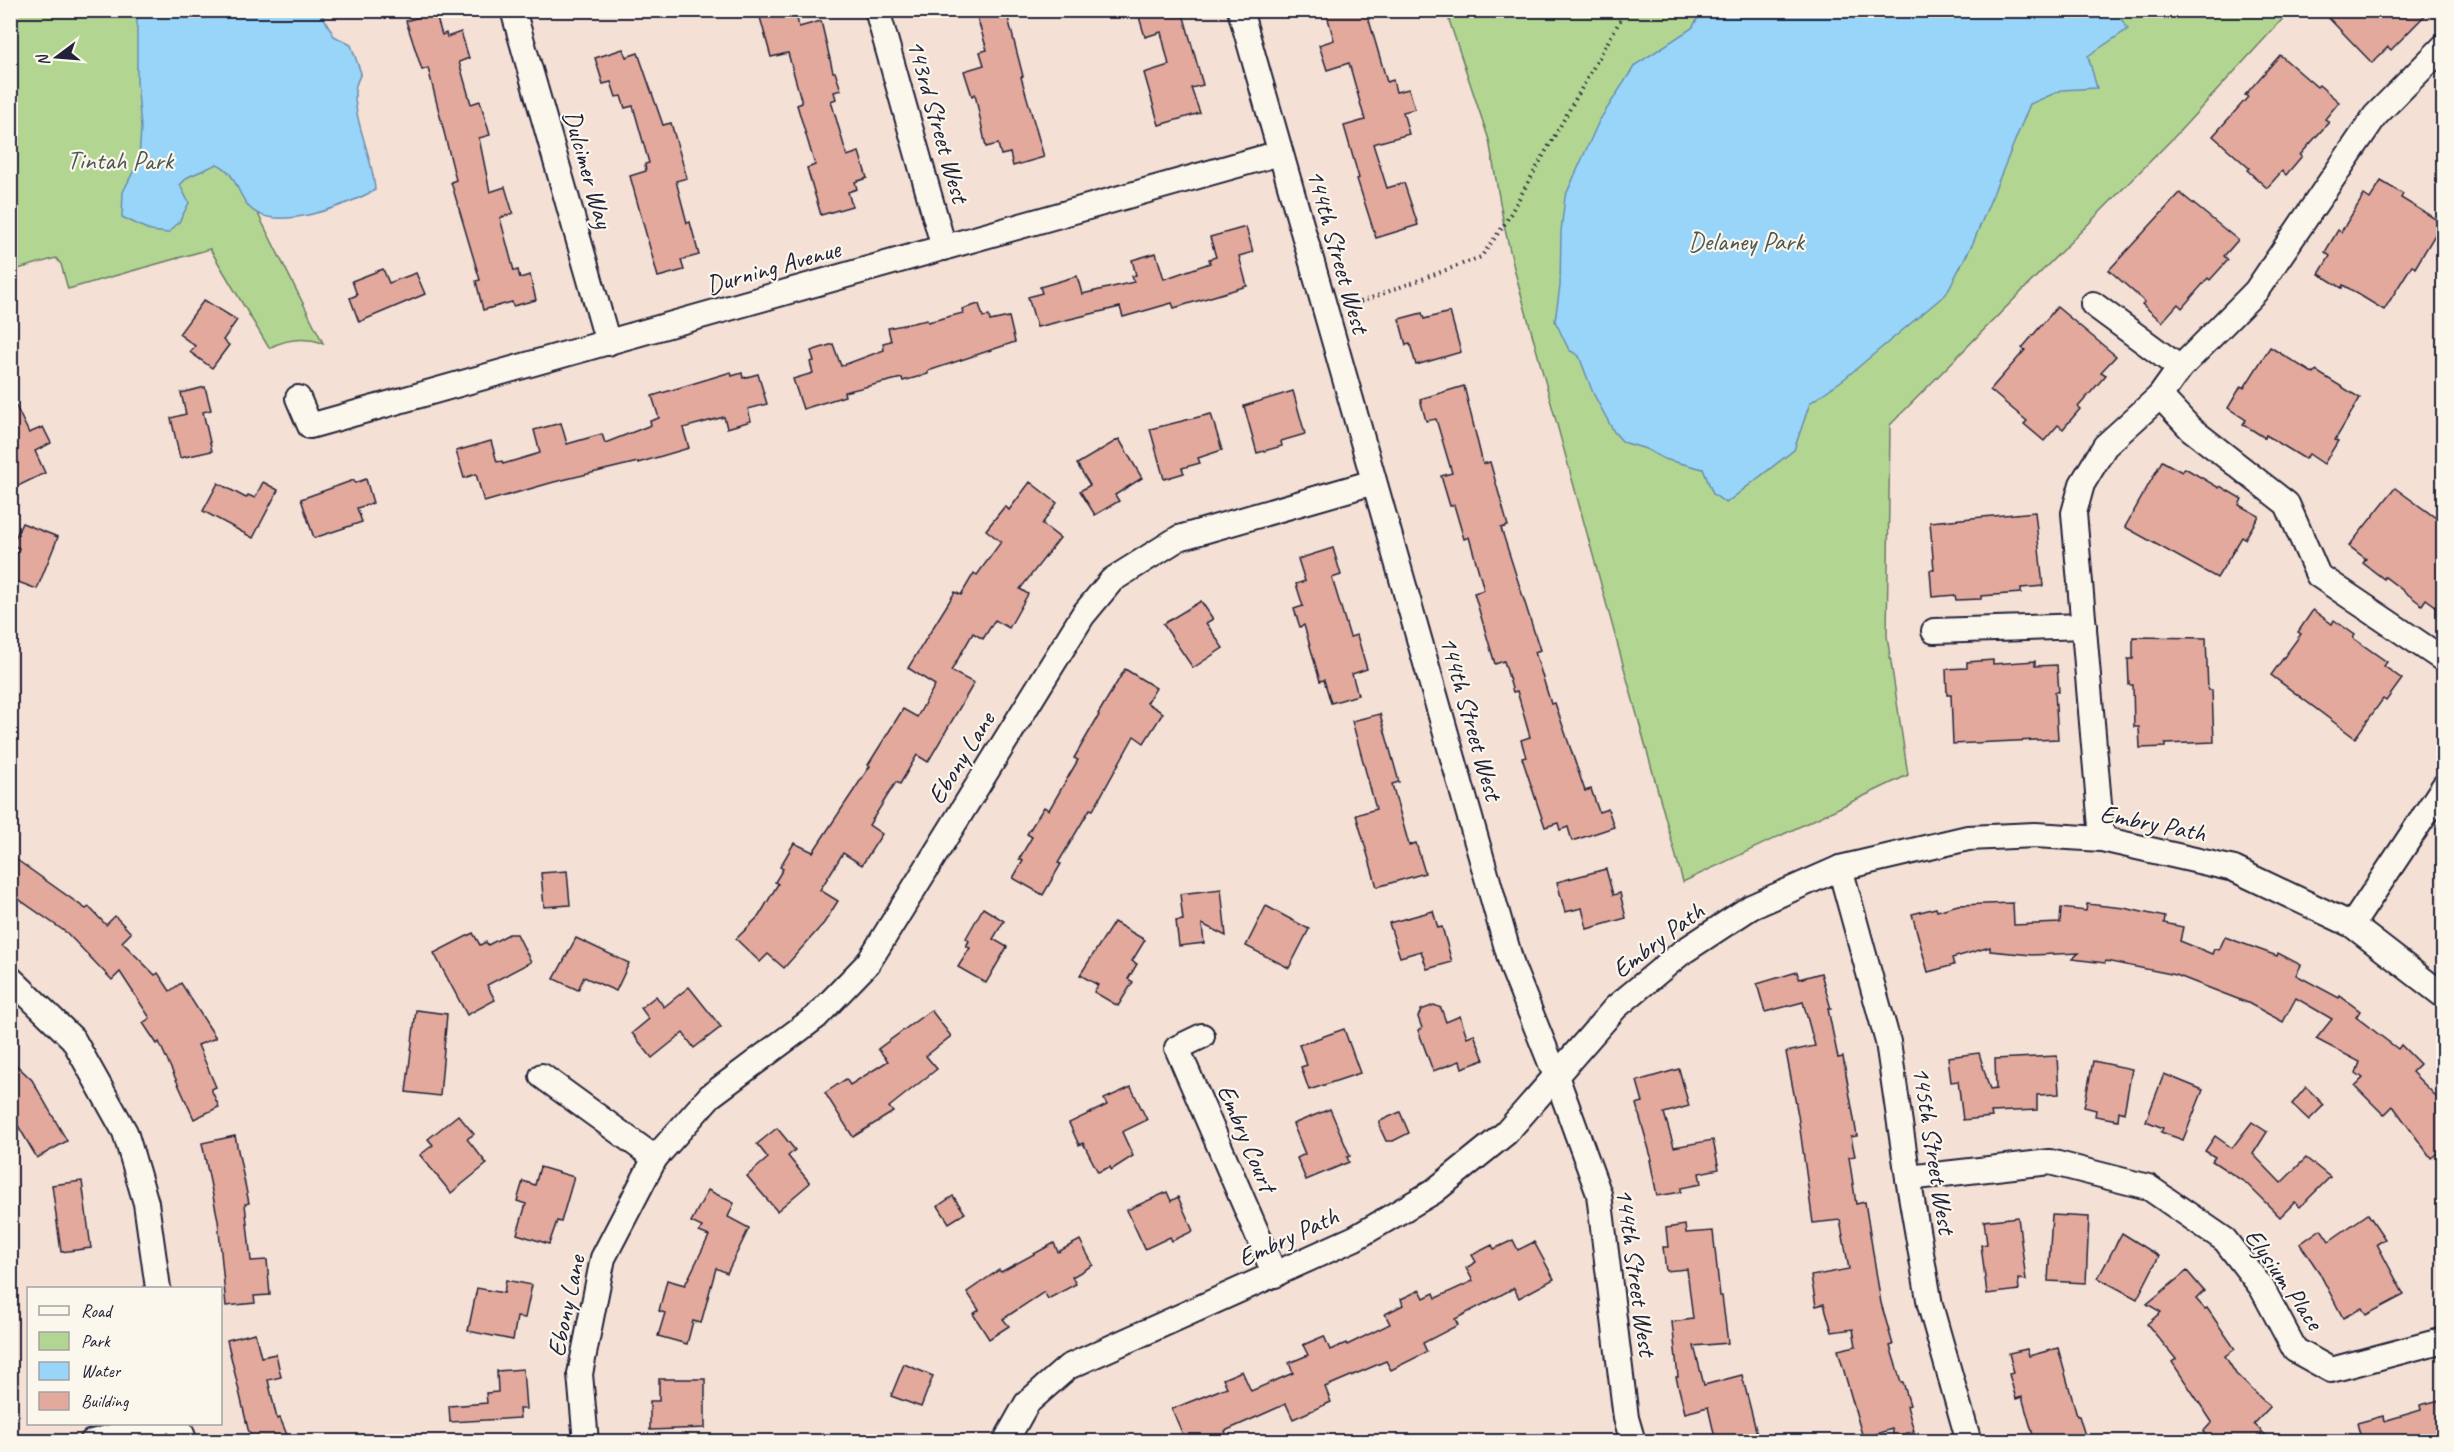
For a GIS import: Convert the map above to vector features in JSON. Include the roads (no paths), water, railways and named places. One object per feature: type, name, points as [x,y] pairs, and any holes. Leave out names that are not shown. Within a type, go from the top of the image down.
[{"type":"street","name":"Dulcimer Way","points":[[513,10],[608,343]]},
{"type":"street","name":"143rd Street West","points":[[877,10],[944,248]]},
{"type":"street","name":"144th Street West","points":[[1240,10],[1513,969],[1556,1076],[1599,1194],[1626,1418],[1633,1442]]},
{"type":"street","points":[[2102,839],[2074,513],[2082,483],[2105,446],[2160,396],[2180,368],[2256,291],[2374,116],[2444,45]]},
{"type":"street","name":"Durning Avenue","points":[[298,399],[310,426],[1280,153]]},
{"type":"street","points":[[2092,304],[2180,368]]},
{"type":"street","points":[[2160,396],[2191,429],[2287,504],[2318,575],[2444,660]]},
{"type":"street","name":"Ebony Lane","points":[[586,1442],[580,1374],[603,1258],[655,1158],[710,1096],[816,1017],[868,963],[1083,615],[1112,580],[1179,538],[1374,482]]},
{"type":"street","points":[[1934,632],[2084,626]]},
{"type":"street","points":[[2352,926],[2444,786]]},
{"type":"street","name":"Embry Path","points":[[1005,1442],[1027,1403],[1068,1367],[1355,1238],[1433,1192],[1506,1133],[1616,1007],[1681,953],[1751,907],[1840,868],[1968,838],[2035,835],[2102,839],[2234,869],[2352,926],[2444,996]]},
{"type":"street","name":"145th Street West","points":[[1840,868],[1888,1042],[1930,1305],[1969,1442]]},
{"type":"street","points":[[10,978],[73,1039],[125,1132],[146,1203],[158,1287]]},
{"type":"street","name":"Embry Court","points":[[1202,1036],[1178,1048],[1275,1275]]},
{"type":"street","points":[[542,1076],[655,1158]]},
{"type":"street","name":"Elysium Place","points":[[1908,1178],[2050,1162],[2148,1187],[2225,1240],[2262,1288],[2295,1350],[2331,1370],[2444,1340]]},
{"type":"street","points":[[92,1442],[155,1425]]},
{"type":"street","points":[[178,1425],[185,1442]]},
{"type":"water","points":[[2115,10],[2128,29],[2088,56],[2097,88],[2062,90],[2030,104],[1973,243],[1946,294],[1844,379],[1810,403],[1794,450],[1726,503],[1713,494],[1703,469],[1664,459],[1646,449],[1623,442],[1614,432],[1593,393],[1579,356],[1569,350],[1555,321],[1560,286],[1561,231],[1565,197],[1599,121],[1635,65],[1692,28],[1702,11]]},
{"type":"water","points":[[137,11],[320,11],[334,36],[351,45],[361,73],[355,89],[355,103],[375,190],[330,209],[293,217],[275,218],[260,215],[249,207],[232,177],[217,164],[188,177],[180,185],[189,203],[179,222],[168,233],[151,231],[122,217],[123,192],[139,160],[141,128],[137,81]]},
{"type":"park label","name":"Tintah Park","points":[[120,160]]},
{"type":"park label","name":"Delaney Park","points":[[1746,241]]}]
